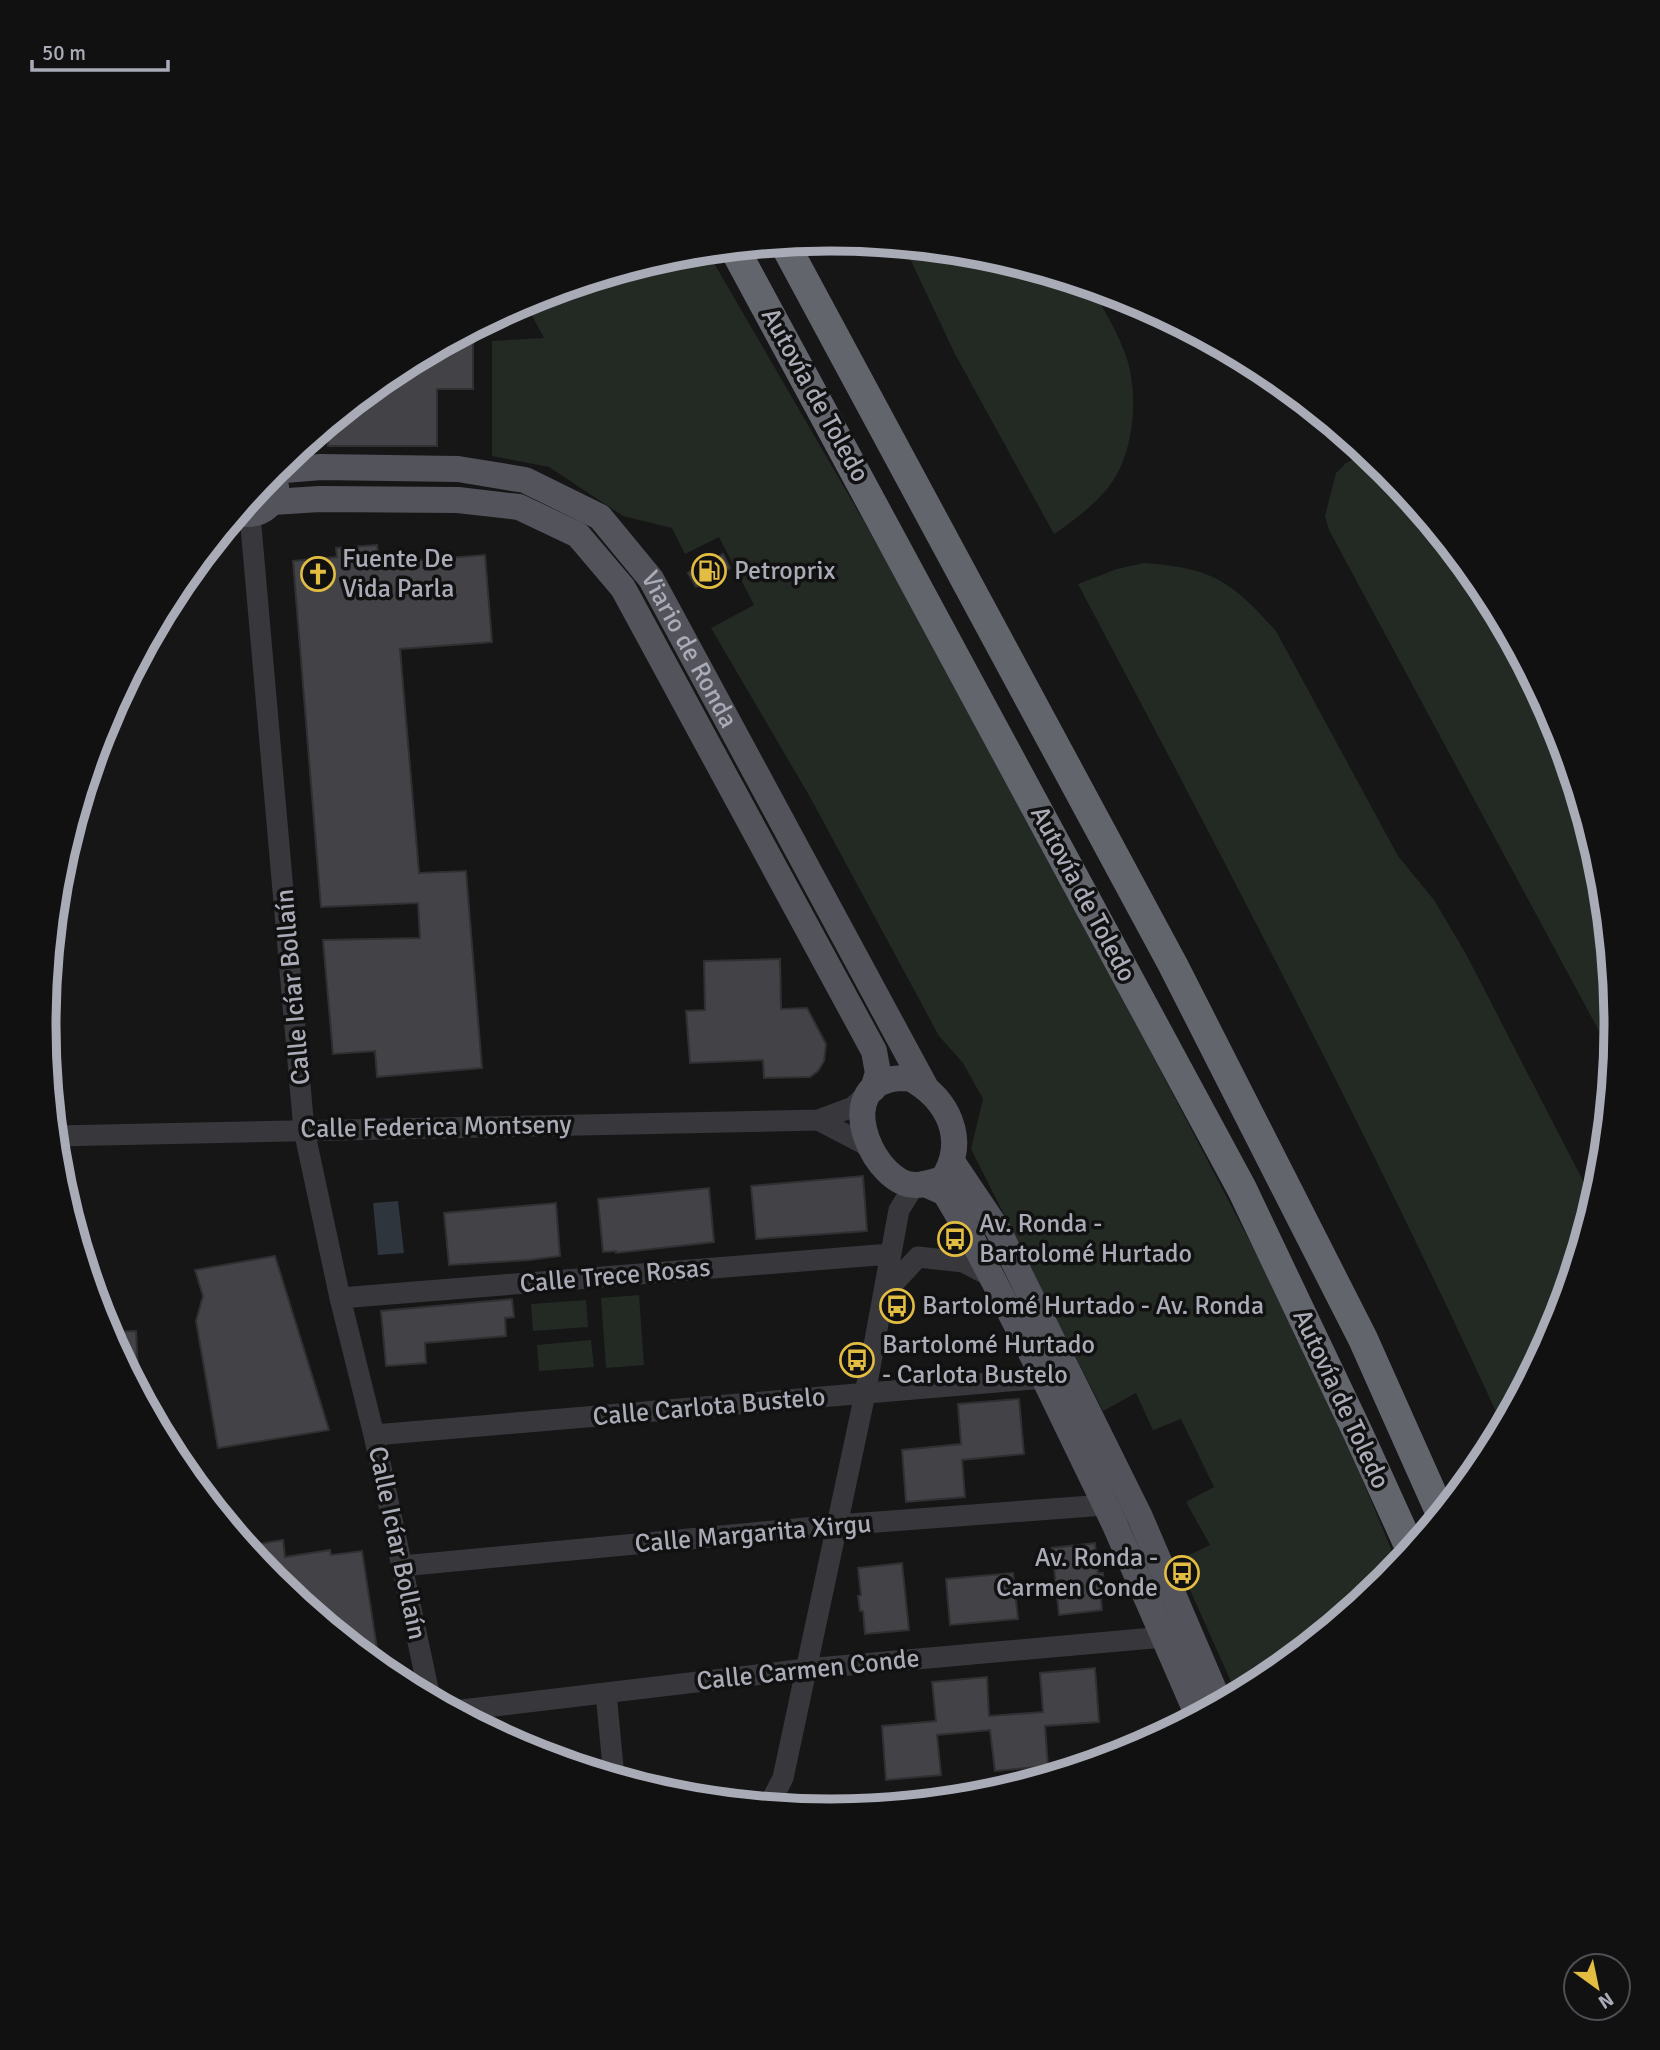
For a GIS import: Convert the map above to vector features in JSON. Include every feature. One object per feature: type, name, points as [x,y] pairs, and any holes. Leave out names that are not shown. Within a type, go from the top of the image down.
[{"type":"highway","name":"Autovía de Toledo","points":[[789,253],[1173,965],[1357,1327],[1437,1505]]},
{"type":"highway","name":"Autovía de Toledo","points":[[739,257],[1242,1189],[1407,1541]]},
{"type":"main road","name":"Viario de Ronda","points":[[292,469],[321,467],[458,469],[525,480],[600,517],[651,579],[925,1086]]},
{"type":"main road","points":[[253,510],[276,492],[275,486]]},
{"type":"main road","name":"Viario de Ronda","points":[[253,510],[320,499],[458,500],[519,507],[578,535],[623,588],[874,1051],[878,1073],[870,1092]]},
{"type":"main road","points":[[920,1185],[943,1179],[953,1163],[954,1142],[950,1119],[925,1086],[909,1078],[887,1080],[870,1092],[863,1108],[863,1125],[868,1146],[899,1180],[945,1193],[1044,1378],[1105,1505],[1194,1707]]},
{"type":"main road","points":[[953,1163],[998,1230],[1122,1480],[1146,1529],[1216,1695]]},
{"type":"street","name":"Calle Icíar Bollaín","points":[[253,510],[304,1130],[427,1686]]},
{"type":"street","name":"Calle Federica Montseny","points":[[65,1136],[818,1120],[852,1107],[870,1092]]},
{"type":"street","name":"Calle Federica Montseny","points":[[818,1120],[868,1146]]},
{"type":"street","points":[[773,1796],[783,1778],[866,1394],[899,1210],[888,1171]]},
{"type":"street","points":[[899,1210],[920,1185]]},
{"type":"street","name":"Calle Trece Rosas","points":[[340,1297],[890,1254]]},
{"type":"street","points":[[883,1295],[918,1257],[963,1262],[990,1276]]},
{"type":"street","name":"Calle Carlota Bustelo","points":[[373,1435],[1044,1378]]},
{"type":"street","name":"Calle Margarita Xirgu","points":[[402,1566],[837,1525],[1105,1505]]},
{"type":"street","name":"Calle Carmen Conde","points":[[469,1709],[806,1669],[1164,1637]]},
{"type":"street","points":[[606,1693],[613,1768]]},
{"type":"shaded area","points":[[909,256],[981,266],[1079,292],[1098,299],[1111,322],[1131,374],[1133,409],[1128,444],[1116,476],[1107,489],[1095,502],[1054,534],[955,354]]},
{"type":"shaded area","points":[[713,261],[884,556],[1047,853],[1271,1282],[1358,1469],[1393,1555],[1340,1607],[1301,1639],[1233,1685],[1186,1581],[1195,1574],[1187,1556],[1210,1545],[1186,1502],[1214,1487],[1181,1419],[1153,1430],[1136,1393],[1103,1411],[971,1149],[983,1099],[963,1063],[939,1036],[810,797],[711,628],[754,605],[719,537],[685,554],[672,528],[623,516],[549,467],[492,456],[492,341],[544,338],[530,312],[630,277]]},
{"type":"shaded area","points":[[1356,458],[1412,515],[1444,554],[1474,595],[1500,638],[1545,729],[1578,825],[1589,874],[1602,974],[1603,1039],[1329,530],[1325,516],[1336,473],[1346,463]]},
{"type":"shaded area","points":[[1144,563],[1168,565],[1204,574],[1233,589],[1276,631],[1398,856],[1434,900],[1466,954],[1586,1187],[1563,1274],[1545,1321],[1498,1416],[1350,1107],[1078,584],[1117,569]]},
{"type":"shaded area","points":[[398,1201],[404,1253],[378,1255],[373,1203]]},
{"type":"shaded area","points":[[639,1295],[644,1365],[606,1368],[601,1298]]},
{"type":"shaded area","points":[[586,1300],[588,1327],[533,1331],[531,1304]]},
{"type":"shaded area","points":[[591,1340],[594,1367],[539,1371],[537,1345]]},
{"type":"building","points":[[473,340],[473,389],[437,389],[437,446],[328,446],[328,436],[400,381]]},
{"type":"building","points":[[377,545],[379,563],[485,555],[492,642],[400,649],[419,873],[466,871],[482,1068],[377,1077],[375,1051],[333,1054],[323,940],[420,938],[418,903],[321,907],[293,561],[337,557],[336,548]]},
{"type":"building","name":"Petroprix","points":[[723,554],[730,568],[696,587],[688,573]]},
{"type":"building","points":[[780,959],[781,1009],[807,1008],[826,1044],[824,1061],[818,1071],[810,1077],[764,1078],[763,1060],[690,1063],[686,1011],[705,1010],[704,961]]},
{"type":"building","points":[[863,1176],[867,1231],[756,1239],[751,1186]]},
{"type":"building","points":[[709,1188],[714,1242],[616,1253],[603,1252],[598,1199]]},
{"type":"building","points":[[556,1203],[560,1256],[449,1265],[444,1213]]},
{"type":"building","points":[[275,1256],[329,1430],[218,1448],[196,1321],[203,1296],[195,1270]]},
{"type":"building","points":[[512,1299],[514,1317],[505,1318],[506,1336],[425,1343],[426,1363],[386,1366],[381,1311]]},
{"type":"building","points":[[136,1331],[138,1371],[136,1367],[120,1332]]},
{"type":"building","points":[[1019,1399],[1024,1454],[962,1460],[965,1497],[906,1502],[902,1450],[961,1444],[958,1404]]},
{"type":"building","points":[[283,1540],[285,1557],[330,1550],[331,1555],[362,1551],[378,1653],[320,1607],[257,1544]]},
{"type":"building","points":[[1095,1543],[1098,1573],[1103,1573],[1104,1588],[1100,1589],[1102,1610],[1059,1615],[1052,1548]]},
{"type":"building","points":[[902,1563],[909,1630],[865,1634],[863,1611],[860,1611],[858,1596],[861,1595],[858,1568]]},
{"type":"building","points":[[1013,1573],[1018,1619],[950,1625],[946,1579]]},
{"type":"building","points":[[1095,1668],[1099,1722],[1045,1726],[1048,1766],[995,1771],[990,1730],[937,1735],[941,1775],[886,1780],[882,1726],[936,1721],[932,1682],[987,1677],[989,1716],[1043,1712],[1040,1673]]},
{"type":"place","name":"Petroprix","points":[[709,571]]},
{"type":"place","name":"Fuente De Vida Parla","points":[[318,574]]},
{"type":"place","name":"Av. Ronda - Bartolomé Hurtado","points":[[955,1239]]},
{"type":"place","name":"Bartolomé Hurtado - Av. Ronda","points":[[897,1306]]},
{"type":"place","name":"Bartolomé Hurtado - Carlota Bustelo","points":[[857,1360]]},
{"type":"place","name":"Av. Ronda - Carmen Conde","points":[[1182,1573]]}]
